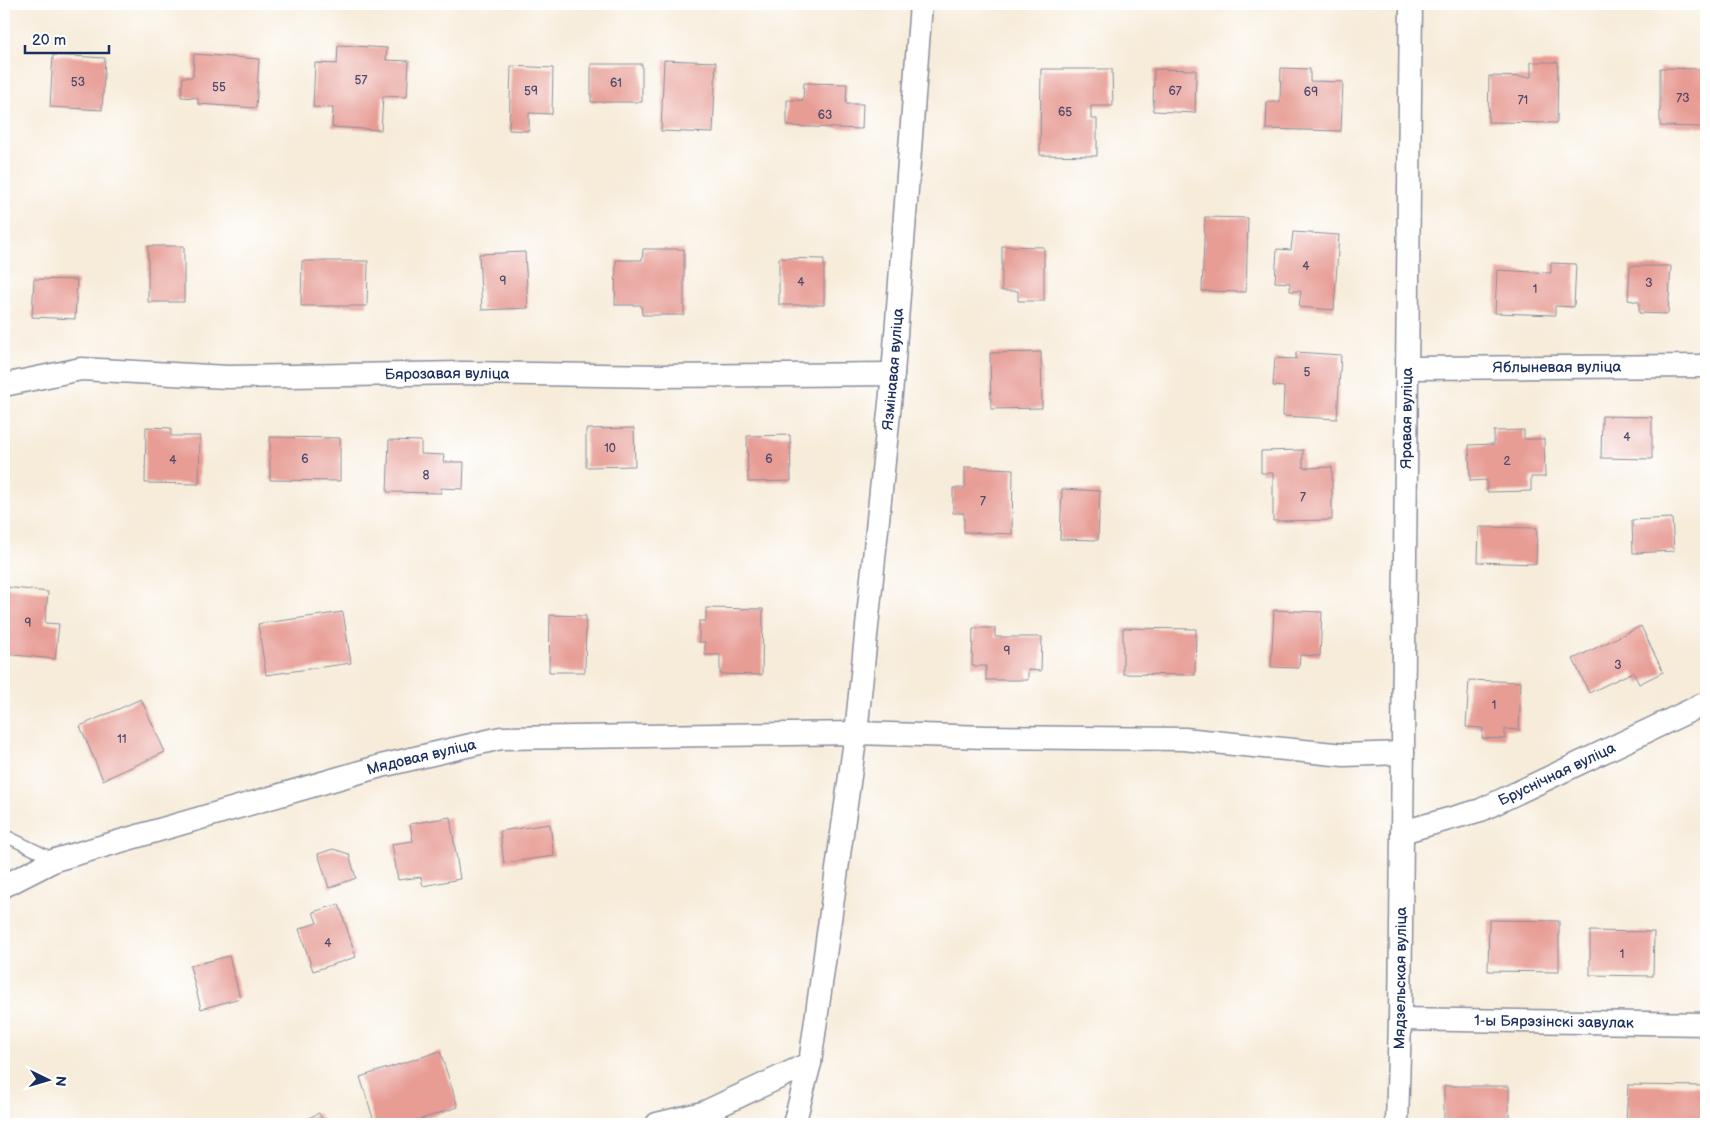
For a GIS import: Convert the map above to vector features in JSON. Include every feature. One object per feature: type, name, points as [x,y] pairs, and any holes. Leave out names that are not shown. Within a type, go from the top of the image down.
[{"type":"street","name":"Язмінавая вуліца","points":[[794,1124],[810,1063],[856,733],[893,374],[921,4]]},
{"type":"street","name":"Яравая вуліца","points":[[1402,832],[1411,4]]},
{"type":"street","name":"Яблыневая вуліца","points":[[1408,368],[1706,366]]},
{"type":"street","name":"Бярозавая вуліца","points":[[4,385],[81,369],[228,376],[463,373],[660,376],[893,374]]},
{"type":"street","name":"Бруснічная вуліца","points":[[1402,832],[1481,810],[1706,703]]},
{"type":"street","name":"Мядовая вуліца","points":[[4,886],[55,860],[381,766],[501,738],[856,733],[987,737],[1184,739],[1344,755],[1403,753]]},
{"type":"street","name":"Мядзельская вуліца","points":[[1397,1124],[1402,832]]},
{"type":"street","name":"1-ы Бярэзінскі завулак","points":[[1400,1019],[1706,1024]]},
{"type":"street","points":[[657,1124],[706,1118],[810,1063]]},
{"type":"lane","points":[[4,835],[55,860]]},
{"type":"building","points":[[338,45],[387,48],[386,60],[409,61],[407,97],[383,96],[381,130],[332,127],[333,108],[313,107],[315,63],[337,64]]},
{"type":"building","points":[[194,54],[259,59],[256,108],[198,104],[198,98],[181,97],[183,77],[193,77]]},
{"type":"building","points":[[53,55],[105,58],[102,110],[50,107]]},
{"type":"building","points":[[664,60],[716,62],[713,133],[661,131]]},
{"type":"building","points":[[1531,62],[1558,62],[1557,123],[1488,122],[1489,76],[1531,77]]},
{"type":"building","points":[[591,64],[642,64],[642,102],[591,102]]},
{"type":"building","points":[[511,66],[553,68],[552,114],[529,113],[529,131],[509,130]]},
{"type":"building","points":[[1281,68],[1310,69],[1310,81],[1343,82],[1341,131],[1266,129],[1267,102],[1280,102]]},
{"type":"building","points":[[1660,68],[1706,69],[1706,127],[1660,126]]},
{"type":"building","points":[[1041,69],[1112,69],[1113,106],[1091,106],[1091,119],[1097,119],[1097,156],[1040,155]]},
{"type":"building","points":[[1154,69],[1196,70],[1195,113],[1153,111]]},
{"type":"building","points":[[804,83],[847,84],[846,104],[863,104],[862,129],[787,126],[787,100],[803,100]]},
{"type":"building","points":[[1205,217],[1248,218],[1246,292],[1202,291]]},
{"type":"building","points":[[1293,232],[1339,235],[1334,310],[1299,307],[1301,291],[1290,291],[1290,283],[1275,282],[1277,249],[1291,250]]},
{"type":"building","points":[[148,246],[184,246],[184,302],[148,302]]},
{"type":"building","points":[[1002,246],[1044,247],[1044,301],[1018,301],[1018,291],[1002,291]]},
{"type":"building","points":[[643,249],[684,249],[684,315],[642,315],[641,305],[615,305],[616,260],[642,260]]},
{"type":"building","points":[[525,252],[528,308],[482,310],[479,254]]},
{"type":"building","points":[[779,258],[824,259],[824,305],[779,305]]},
{"type":"building","points":[[302,261],[368,261],[367,306],[301,306]]},
{"type":"building","points":[[1551,263],[1576,264],[1574,307],[1555,306],[1555,315],[1495,313],[1497,270],[1551,273]]},
{"type":"building","points":[[1630,266],[1671,266],[1668,314],[1639,313],[1639,302],[1628,300]]},
{"type":"building","points":[[34,279],[77,280],[75,319],[32,317]]},
{"type":"building","points":[[1041,352],[1042,408],[991,409],[990,353]]},
{"type":"building","points":[[1296,352],[1341,355],[1337,419],[1283,416],[1284,387],[1273,386],[1275,358],[1296,359]]},
{"type":"building","points":[[1602,416],[1652,417],[1652,459],[1601,458]]},
{"type":"building","points":[[146,427],[171,428],[171,436],[200,436],[199,484],[145,483]]},
{"type":"building","points":[[634,428],[635,466],[586,467],[586,429]]},
{"type":"building","points":[[1524,430],[1524,439],[1544,439],[1545,477],[1531,477],[1531,491],[1487,492],[1487,480],[1470,481],[1469,445],[1494,444],[1494,431]]},
{"type":"building","points":[[790,435],[791,481],[748,482],[747,436]]},
{"type":"building","points":[[270,437],[340,438],[340,481],[270,480]]},
{"type":"building","points":[[389,440],[421,441],[421,454],[444,455],[443,462],[464,462],[463,489],[441,488],[441,493],[387,492]]},
{"type":"building","points":[[1303,450],[1303,468],[1332,467],[1332,520],[1273,521],[1273,473],[1261,473],[1261,451]]},
{"type":"building","points":[[965,467],[1013,469],[1012,534],[964,532],[964,513],[953,513],[953,488],[965,488]]},
{"type":"building","points":[[1062,489],[1100,491],[1098,540],[1060,539]]},
{"type":"building","points":[[1672,518],[1674,551],[1633,553],[1632,520]]},
{"type":"building","points":[[1479,527],[1537,528],[1536,564],[1478,562]]},
{"type":"building","points":[[6,587],[48,592],[45,623],[59,624],[55,659],[4,654]]},
{"type":"building","points":[[706,608],[763,609],[762,675],[720,674],[720,655],[705,655],[705,642],[699,642],[699,621],[706,621]]},
{"type":"building","points":[[1274,610],[1322,612],[1320,656],[1300,655],[1299,668],[1271,667]]},
{"type":"building","points":[[343,612],[351,663],[266,675],[258,624]]},
{"type":"building","points":[[550,615],[586,616],[585,672],[549,672]]},
{"type":"building","points":[[1641,626],[1663,672],[1639,684],[1633,672],[1589,693],[1573,659]]},
{"type":"building","points":[[973,628],[995,628],[995,637],[1042,637],[1041,671],[1028,670],[1028,680],[986,680],[986,666],[972,666]]},
{"type":"building","points":[[1123,628],[1196,629],[1195,675],[1123,674]]},
{"type":"building","points":[[1469,680],[1521,682],[1519,730],[1505,729],[1505,739],[1482,738],[1483,728],[1466,727]]},
{"type":"building","points":[[141,699],[165,752],[103,780],[80,726]]},
{"type":"building","points":[[450,817],[460,879],[423,886],[421,877],[398,880],[392,844],[413,841],[410,824]]},
{"type":"building","points":[[550,824],[554,856],[504,863],[500,831]]},
{"type":"building","points":[[333,849],[349,854],[356,878],[329,888],[318,854]]},
{"type":"building","points":[[1705,886],[1706,958],[1703,958]]},
{"type":"building","points":[[339,904],[356,957],[313,971],[299,929],[317,923],[313,912]]},
{"type":"building","points":[[1489,920],[1559,921],[1559,972],[1488,971]]},
{"type":"building","points":[[1590,931],[1654,932],[1653,976],[1590,975]]},
{"type":"building","points":[[229,956],[240,998],[201,1009],[190,966]]},
{"type":"building","points":[[440,1051],[458,1107],[406,1124],[375,1124],[360,1077]]},
{"type":"building","points":[[1628,1085],[1706,1086],[1705,1124],[1626,1124]]},
{"type":"building","points":[[1444,1086],[1509,1086],[1509,1124],[1444,1124]]},
{"type":"building","points":[[319,1113],[324,1124],[296,1124]]}]
